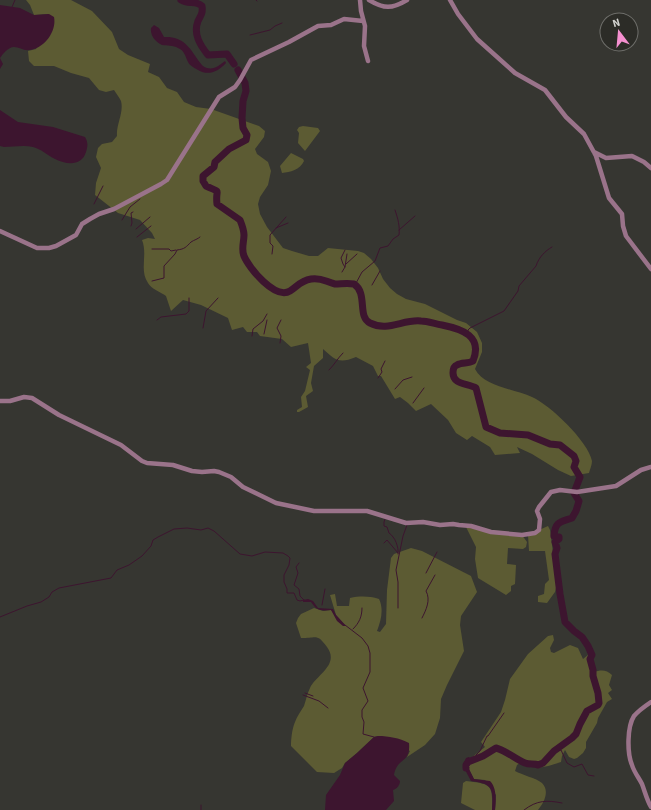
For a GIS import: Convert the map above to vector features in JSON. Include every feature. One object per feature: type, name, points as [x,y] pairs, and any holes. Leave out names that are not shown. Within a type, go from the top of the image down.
[{"type":"street","points":[[360,0],[366,26],[364,46],[368,61]]},
{"type":"street","points":[[369,0],[377,5],[387,7],[399,5],[407,0]]},
{"type":"street","points":[[450,0],[476,39],[515,73],[545,90],[566,117],[584,134],[593,151],[609,198],[622,214],[626,236],[651,269]]},
{"type":"street","points":[[0,231],[42,249],[56,246],[76,235],[82,224],[90,219],[114,209],[167,180],[219,96],[235,87],[251,60],[318,26],[331,25],[344,18],[364,21]]},
{"type":"street","points":[[593,151],[606,158],[632,156],[644,162],[651,168]]},
{"type":"street","points":[[0,400],[10,401],[24,397],[32,398],[59,415],[121,445],[146,463],[173,464],[202,472],[219,472],[230,477],[243,487],[276,503],[314,511],[367,511],[406,523],[423,522],[440,525],[453,524],[459,526],[470,526],[491,532],[528,535],[535,533],[539,530],[540,519],[537,511],[551,492],[560,490],[578,492],[588,489],[594,490],[616,486],[641,470],[651,467]]},
{"type":"street","points":[[651,702],[640,710],[634,717],[629,736],[630,759],[632,766],[642,784],[651,807]]},
{"type":"shaded area","points":[[26,0],[71,0],[92,11],[112,32],[119,49],[128,55],[150,64],[148,72],[159,77],[167,88],[177,92],[184,102],[196,107],[211,109],[259,126],[265,131],[264,137],[255,149],[257,154],[268,162],[271,171],[268,185],[260,197],[258,204],[260,214],[267,227],[283,248],[309,256],[318,256],[328,248],[364,253],[378,268],[383,279],[390,288],[397,294],[406,299],[425,304],[466,323],[477,332],[482,343],[482,352],[475,369],[479,375],[485,380],[500,387],[525,394],[540,401],[558,415],[576,434],[589,453],[592,461],[589,473],[571,476],[517,447],[520,453],[495,455],[490,447],[472,436],[467,440],[456,433],[448,420],[431,404],[416,411],[400,397],[395,399],[381,376],[378,376],[373,366],[356,357],[338,360],[323,349],[323,358],[314,366],[311,383],[313,391],[306,396],[308,407],[297,412],[297,410],[302,407],[301,397],[305,391],[310,370],[306,367],[311,363],[308,343],[291,347],[282,339],[260,336],[257,332],[247,332],[243,327],[232,330],[228,318],[201,305],[183,300],[171,311],[166,296],[149,285],[145,278],[144,246],[142,240],[148,238],[155,239],[152,233],[140,220],[118,213],[95,195],[96,183],[101,168],[96,157],[98,148],[102,144],[112,142],[117,136],[122,110],[121,101],[114,90],[106,92],[99,90],[89,78],[54,66],[34,66],[29,61],[28,51],[36,49],[49,14],[34,15]]},
{"type":"shaded area","points":[[0,5],[20,8],[34,15],[49,14],[54,17],[53,28],[48,38],[44,43],[35,49],[27,50],[12,47],[0,58]]},
{"type":"shaded area","points":[[154,25],[159,28],[164,37],[176,38],[188,46],[204,67],[212,68],[217,67],[225,61],[226,63],[220,69],[209,73],[198,70],[191,66],[180,49],[174,46],[159,44],[155,40],[151,31],[151,28]]},
{"type":"shaded area","points":[[0,58],[3,64],[0,69]]},
{"type":"shaded area","points":[[0,110],[18,122],[53,127],[85,137],[87,146],[84,157],[78,162],[69,163],[55,159],[33,147],[0,146]]},
{"type":"shaded area","points":[[303,126],[318,128],[320,131],[305,151],[298,143],[299,133],[297,130],[299,127]]},
{"type":"shaded area","points":[[291,153],[304,161],[300,167],[282,173],[280,166]]},
{"type":"shaded area","points":[[548,526],[550,530],[557,583],[555,592],[547,603],[538,602],[538,596],[544,594],[545,584],[549,580],[545,551],[529,551],[528,535]]},
{"type":"shaded area","points":[[466,527],[485,531],[522,535],[527,542],[526,547],[523,549],[508,548],[507,564],[516,565],[515,584],[511,586],[511,591],[506,595],[478,578],[475,559],[476,547]]},
{"type":"shaded area","points":[[411,548],[422,551],[471,576],[477,592],[461,616],[460,625],[464,651],[441,699],[440,718],[435,734],[425,745],[407,757],[410,751],[378,736],[374,737],[345,763],[342,768],[334,773],[317,772],[291,746],[291,737],[295,722],[304,706],[310,688],[326,669],[331,659],[327,647],[319,638],[301,638],[296,623],[298,618],[301,614],[314,608],[323,611],[331,610],[344,626],[346,626],[336,615],[330,595],[335,594],[337,606],[349,606],[350,598],[372,597],[379,599],[381,603],[380,623],[377,631],[380,632],[386,624],[387,590],[391,558],[394,554]]},
{"type":"shaded area","points":[[308,599],[313,601],[318,608],[333,609],[336,615],[346,626],[343,626],[337,621],[331,610],[320,610],[311,602],[303,602],[303,600]]},
{"type":"shaded area","points":[[553,635],[554,640],[550,648],[551,652],[554,653],[570,645],[578,648],[583,659],[588,655],[592,655],[591,659],[593,672],[603,670],[612,675],[609,685],[612,690],[608,693],[612,699],[607,702],[586,742],[586,748],[577,758],[574,759],[569,757],[565,750],[561,762],[555,764],[545,767],[532,767],[520,763],[517,765],[515,771],[539,781],[546,790],[545,797],[538,810],[495,810],[496,795],[485,780],[474,779],[468,767],[471,758],[485,747],[481,742],[501,712],[510,679],[528,654],[548,636]]},
{"type":"shaded area","points":[[386,736],[409,743],[408,754],[406,758],[398,765],[394,775],[400,781],[398,787],[393,790],[394,801],[386,810],[325,810],[326,795],[340,775],[345,763],[374,737]]},
{"type":"shaded area","points":[[469,757],[471,760],[468,767],[474,779],[490,781],[494,787],[496,795],[495,810],[492,810],[492,792],[488,786],[479,782],[471,781],[463,766],[466,758]]},
{"type":"shaded area","points":[[466,781],[481,783],[489,787],[492,795],[492,810],[475,810],[461,803],[463,783]]},
{"type":"waterway","points":[[12,7],[15,0]]},
{"type":"waterway","points":[[181,0],[197,3],[202,6],[202,12],[196,30],[198,39],[208,55],[227,54],[234,64]]},
{"type":"waterway","points":[[250,35],[270,30],[282,23]]},
{"type":"waterway","points":[[238,70],[245,83],[246,91],[243,101],[242,118],[243,128],[247,135],[246,140],[229,149],[215,162],[214,167],[203,176],[203,181],[206,186],[217,192],[217,204],[240,220],[244,233],[243,253],[251,268],[257,275],[270,287],[284,293],[290,291],[307,280],[321,279],[335,284],[354,284],[361,293],[364,316],[370,323],[389,326],[414,321],[424,321],[457,329],[469,335],[475,345],[473,361],[455,366],[453,373],[455,380],[458,382],[476,388],[486,427],[500,433],[528,435],[550,444],[560,445],[574,456],[576,461],[574,467],[580,477],[574,493],[579,501],[572,518],[562,521],[556,527],[554,536],[559,537],[559,539],[555,542],[557,548],[555,554],[565,622],[582,637],[592,655],[590,659],[599,703],[587,711],[576,734],[554,751],[543,763],[538,765],[525,763],[496,748],[483,756],[468,762],[466,768]]},
{"type":"waterway","points":[[94,204],[103,186]]},
{"type":"waterway","points":[[122,220],[130,207],[140,199]]},
{"type":"waterway","points":[[355,285],[362,272],[375,261],[380,248],[388,246],[393,239],[399,235],[395,210]]},
{"type":"waterway","points":[[131,226],[131,213],[133,212]]},
{"type":"waterway","points":[[399,230],[415,216]]},
{"type":"waterway","points":[[136,229],[150,217]]},
{"type":"waterway","points":[[272,254],[273,246],[270,243],[270,235],[286,217]]},
{"type":"waterway","points":[[276,228],[288,223]]},
{"type":"waterway","points":[[137,237],[151,226]]},
{"type":"waterway","points":[[152,281],[164,278],[164,266],[177,250],[184,248],[200,237]]},
{"type":"waterway","points":[[468,334],[468,330],[470,328],[504,311],[518,291],[519,286],[536,266],[545,252],[552,247]]},
{"type":"waterway","points":[[152,249],[169,249],[171,251],[176,250]]},
{"type":"waterway","points":[[342,272],[345,267],[341,258],[345,250]]},
{"type":"waterway","points":[[345,267],[347,254]]},
{"type":"waterway","points":[[346,264],[357,254]]},
{"type":"waterway","points":[[372,285],[380,271]]},
{"type":"waterway","points":[[157,320],[161,317],[186,314],[189,311],[189,298]]},
{"type":"waterway","points":[[203,328],[206,311],[218,298]]},
{"type":"waterway","points":[[252,336],[253,329],[263,321],[267,314]]},
{"type":"waterway","points":[[264,334],[267,320]]},
{"type":"waterway","points":[[280,343],[281,336],[277,328],[281,320]]},
{"type":"waterway","points":[[329,370],[343,353]]},
{"type":"waterway","points":[[378,378],[382,372],[381,369],[385,361]]},
{"type":"waterway","points":[[395,389],[403,380],[412,377]]},
{"type":"waterway","points":[[413,403],[424,388]]},
{"type":"waterway","points":[[385,519],[384,526],[387,527],[389,533],[395,540],[398,548],[398,554]]},
{"type":"waterway","points":[[398,608],[398,582],[396,570],[403,536],[407,525]]},
{"type":"waterway","points":[[0,617],[41,602],[59,588],[111,578],[117,570],[129,565],[142,556],[151,546],[153,540],[174,529],[187,528],[201,530],[208,528],[214,531],[240,554],[252,556],[265,552],[283,553],[288,556],[290,558],[289,565],[284,575],[287,593],[294,593],[297,600],[304,600]]},
{"type":"waterway","points":[[384,543],[387,540],[398,553]]},
{"type":"waterway","points":[[426,573],[437,552]]},
{"type":"waterway","points":[[299,563],[296,567],[298,573],[294,585],[299,589],[300,596],[304,600]]},
{"type":"waterway","points":[[422,618],[428,601],[426,591],[435,575]]},
{"type":"waterway","points":[[322,605],[325,589]]},
{"type":"waterway","points":[[353,629],[360,620],[362,608]]},
{"type":"waterway","points":[[345,625],[362,638],[368,646],[370,653],[370,672],[363,688],[368,701],[362,710],[362,717],[364,722],[363,734],[374,737]]},
{"type":"waterway","points":[[305,693],[313,696]]},
{"type":"waterway","points":[[303,695],[319,701],[328,708]]},
{"type":"waterway","points":[[477,759],[476,755],[480,751],[487,736],[504,713]]},
{"type":"waterway","points":[[556,750],[561,750],[567,763],[574,767],[582,764],[588,775],[594,776]]},
{"type":"waterway","points":[[524,810],[533,804],[542,802],[552,801],[562,803]]},
{"type":"waterway","points":[[201,805],[201,810]]}]
